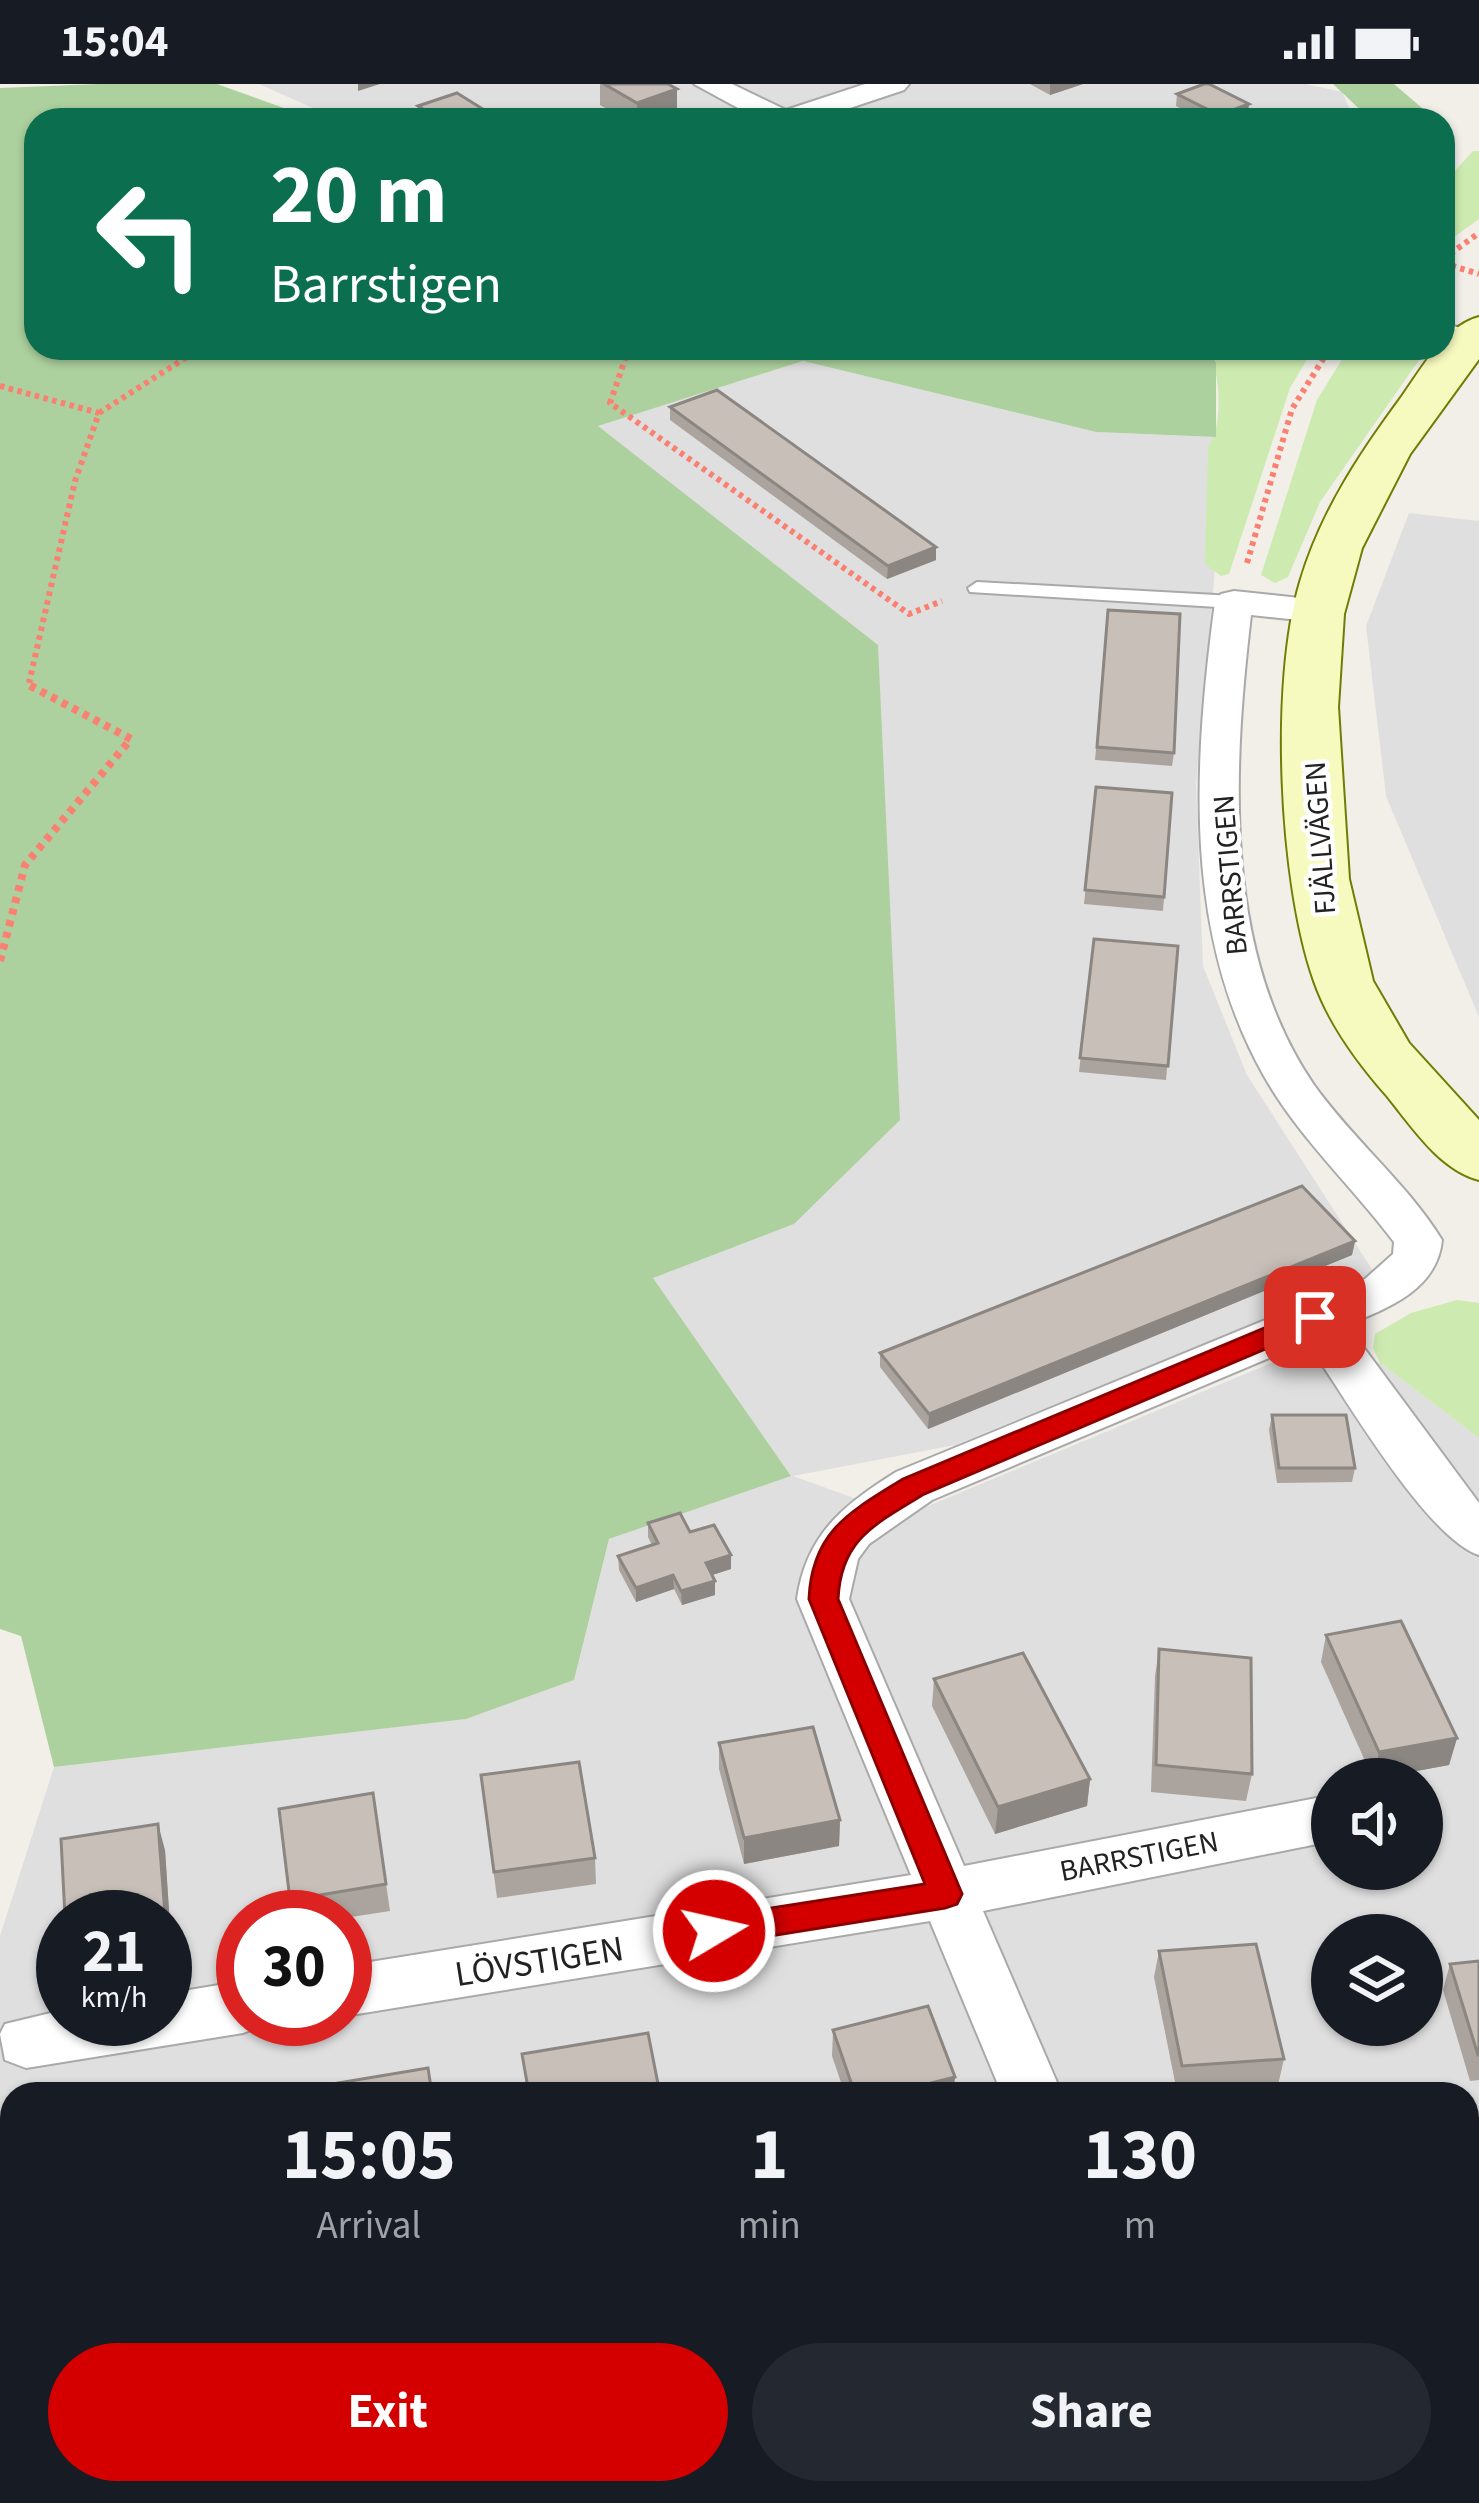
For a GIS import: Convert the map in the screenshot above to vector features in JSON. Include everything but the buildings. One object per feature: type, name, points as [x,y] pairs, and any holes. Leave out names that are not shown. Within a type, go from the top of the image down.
[{"type":"street","points":[[709,84],[759,108]]},
{"type":"street","points":[[821,108],[894,84]]},
{"type":"street","name":"FJÄLLVÄGEN","points":[[1452,360],[1346,523],[1318,611],[1313,696],[1325,926],[1361,1018],[1407,1079],[1479,1159]]},
{"type":"street","points":[[1234,602],[1318,611]]},
{"type":"street","name":"BARRSTIGEN","points":[[1027,2082],[824,1599],[825,1564],[854,1524],[914,1486],[1382,1291],[1416,1260],[1418,1240],[1285,1075],[1237,969],[1226,905],[1222,791],[1226,663],[1234,602]]},
{"type":"street","points":[[1315,1317],[1443,1498],[1479,1535]]},
{"type":"street","name":"BARRSTIGEN","points":[[945,1894],[1311,1822]]},
{"type":"street","name":"LÖVSTIGEN","points":[[372,1986],[945,1894]]},
{"type":"street","points":[[26,2042],[216,2011]]},
{"type":"lane","points":[[977,588],[1234,602]]},
{"type":"path","points":[[1455,252],[1479,233]]},
{"type":"path","points":[[0,961],[25,865],[131,739],[29,686],[75,481],[99,413],[182,360]]},
{"type":"path","points":[[625,360],[610,403],[909,614],[977,588]]},
{"type":"path","points":[[1234,602],[1292,410],[1323,360]]},
{"type":"path","points":[[0,386],[99,413]]},
{"type":"shaded area","points":[[259,84],[1306,84],[1342,92],[1349,108],[313,108]]},
{"type":"shaded area","points":[[803,361],[1096,432],[1216,437],[1226,443],[1196,785],[1203,966],[1247,1075],[1375,1274],[955,1445],[793,1476],[904,1516],[1312,1346],[1380,1363],[1479,1438],[1479,2082],[0,2082],[0,1936],[54,1767],[465,1719],[573,1680],[609,1539],[790,1475],[652,1277],[794,1224],[597,426]]},
{"type":"shaded area","points":[[1409,513],[1479,521],[1479,1017],[1386,796],[1366,626]]},
{"type":"green space","points":[[217,84],[284,108],[24,108],[24,360],[1214,360],[1216,363],[1216,437],[1096,432],[803,361],[598,426],[878,645],[900,1120],[794,1224],[653,1278],[791,1476],[609,1539],[574,1680],[466,1719],[54,1767],[21,1636],[0,1629],[0,88]]},
{"type":"green space","points":[[1333,84],[1394,84],[1422,108],[1358,108]]},
{"type":"green space","points":[[1473,151],[1479,151],[1479,219],[1455,236],[1455,171]]},
{"type":"green space","points":[[1212,360],[1307,360],[1290,388],[1229,574],[1221,576],[1205,564],[1208,447],[1216,426],[1218,398]]},
{"type":"green space","points":[[1342,360],[1419,360],[1320,502],[1288,577],[1275,583],[1261,575],[1317,400]]},
{"type":"green space","points":[[1457,1300],[1479,1303],[1479,1438],[1380,1363],[1373,1348],[1375,1334],[1411,1313]]},
{"type":"route","points":[[714,1931],[945,1894],[824,1599],[825,1564],[854,1524],[914,1486],[1315,1317]]}]
